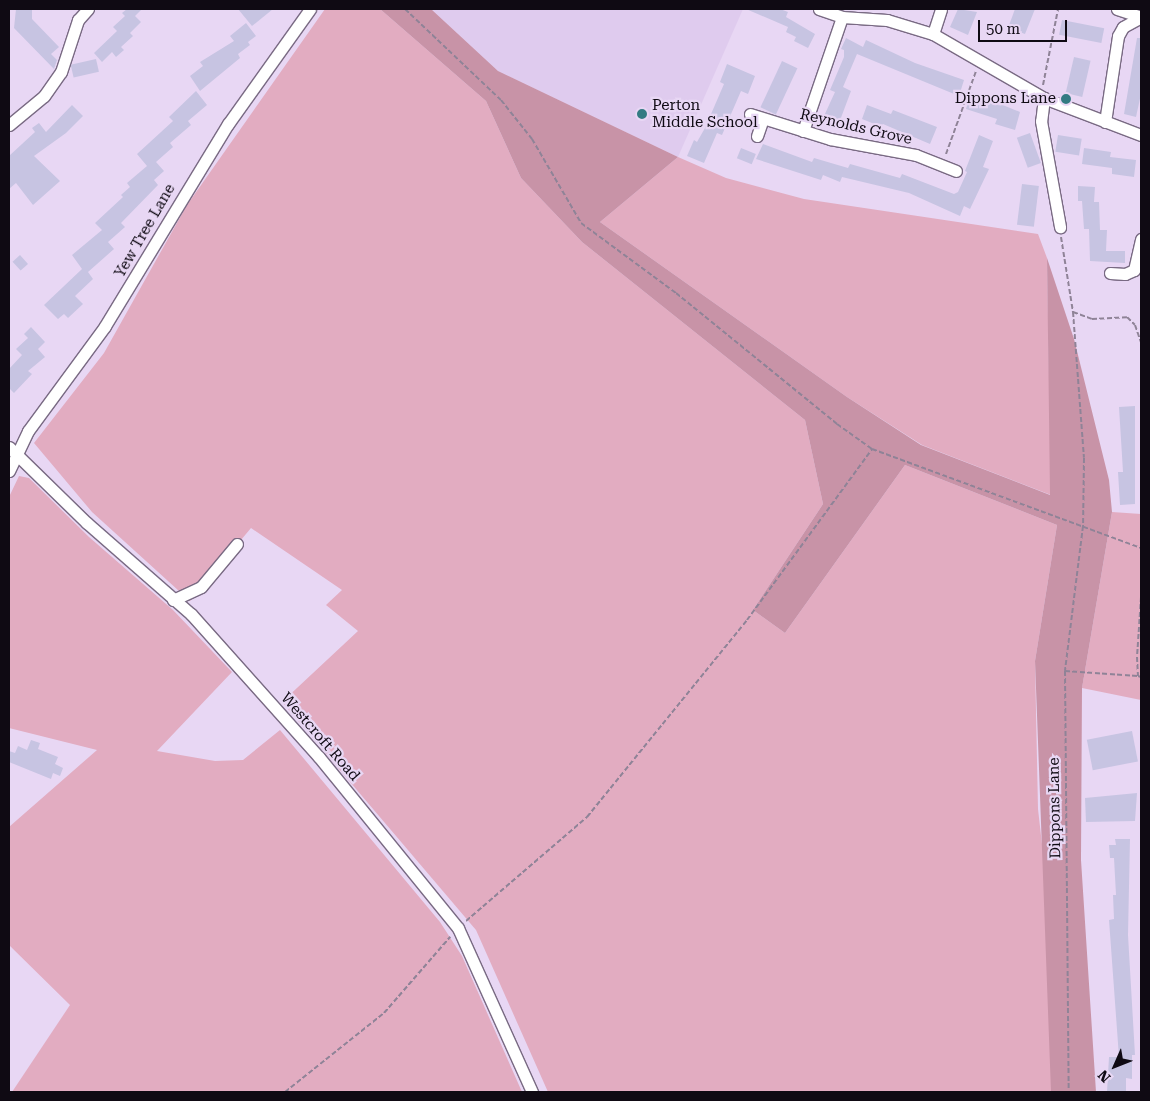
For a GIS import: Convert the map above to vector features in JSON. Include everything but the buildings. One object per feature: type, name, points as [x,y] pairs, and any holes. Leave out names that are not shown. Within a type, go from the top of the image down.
[{"type":"street","points":[[9,125],[44,96],[61,72],[78,20],[88,9]]},
{"type":"street","name":"Yew Tree Lane","points":[[9,471],[12,451],[105,326],[228,124],[310,9]]},
{"type":"street","points":[[819,9],[842,17],[887,20],[933,34],[1044,98],[1141,135]]},
{"type":"street","points":[[933,34],[941,9]]},
{"type":"street","points":[[1117,9],[1141,17]]},
{"type":"street","points":[[804,131],[842,17]]},
{"type":"street","points":[[1104,122],[1118,36],[1123,27],[1141,17]]},
{"type":"street","points":[[1044,98],[1042,121],[1060,228]]},
{"type":"street","name":"Reynolds Grove","points":[[750,114],[804,131],[908,153],[956,171]]},
{"type":"street","points":[[757,136],[763,119]]},
{"type":"street","points":[[942,165],[946,154]]},
{"type":"street","points":[[1110,274],[1125,274],[1134,270],[1141,239]]},
{"type":"street","name":"Westcroft Road","points":[[12,451],[190,614],[319,757],[458,928],[532,1092]]},
{"type":"street","points":[[173,600],[201,588],[237,544]]},
{"type":"path","points":[[406,9],[501,100],[532,139],[581,223],[676,293],[872,449],[1141,548]]},
{"type":"path","points":[[1044,98],[1043,78],[1058,9]]},
{"type":"path","points":[[946,154],[979,62]]},
{"type":"path","name":"Dippons Lane","points":[[1060,228],[1073,312],[1084,458],[1083,526],[1065,671],[1069,1092]]},
{"type":"path","points":[[1073,312],[1092,318],[1127,317],[1135,325],[1141,342]]},
{"type":"path","points":[[285,1092],[384,1013],[458,928],[587,817],[747,620],[872,449]]},
{"type":"path","points":[[1065,671],[1140,676],[1141,597]]},
{"type":"shaded area","points":[[325,9],[380,9],[486,101],[521,178],[582,242],[805,420],[823,504],[753,610],[785,633],[905,465],[1057,525],[1035,661],[1038,809],[1050,915],[1053,1092],[548,1092],[476,930],[282,702],[358,631],[326,605],[342,590],[251,528],[190,601],[92,512],[34,443],[104,353],[187,205]]},
{"type":"shaded area","points":[[380,9],[431,9],[498,71],[678,157],[600,222],[847,397],[921,445],[1050,495],[1047,258],[1074,339],[1109,480],[1112,512],[1082,688],[1081,860],[1096,1092],[1051,1092],[1035,661],[1057,525],[905,465],[785,633],[753,610],[823,504],[805,420],[582,242],[521,178],[486,101]]},
{"type":"shaded area","name":"Perton Middle School","points":[[431,9],[743,9],[678,157],[498,71]]},
{"type":"shaded area","points":[[678,157],[726,178],[804,199],[1038,234],[1047,258],[1051,495],[922,445],[847,397],[600,222]]},
{"type":"shaded area","points":[[19,476],[29,478],[89,537],[173,610],[232,672],[157,751],[215,761],[243,760],[280,730],[440,922],[462,956],[522,1092],[12,1092],[70,1005],[9,945],[9,827],[97,750],[9,728],[9,497]]},
{"type":"shaded area","points":[[1112,512],[1141,514],[1141,700],[1082,688]]},
{"type":"place","name":"Dippons Lane","points":[[1066,99]]},
{"type":"place","name":"Perton Middle School","points":[[642,114]]}]
